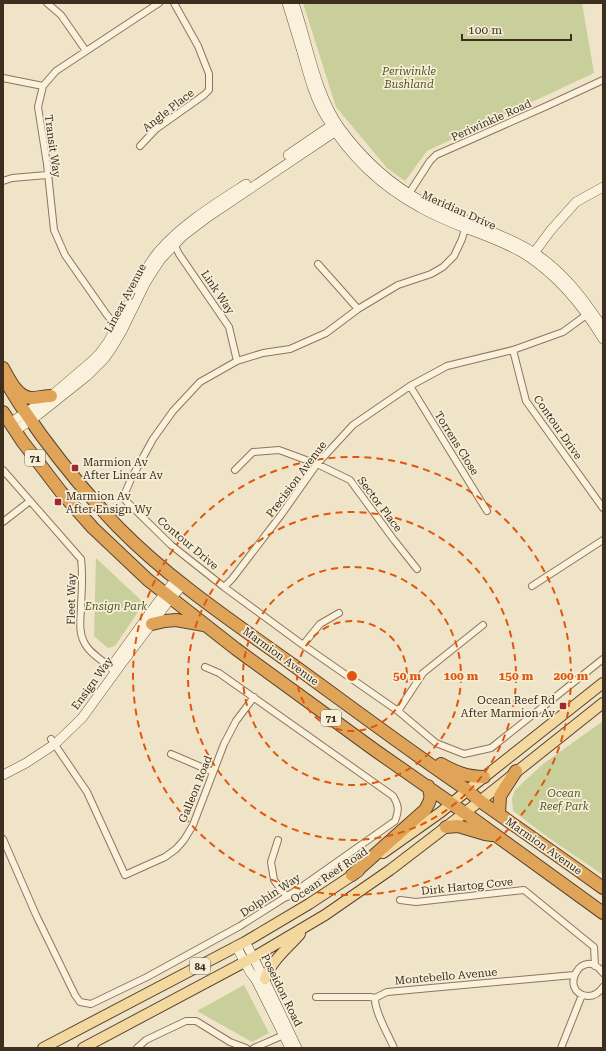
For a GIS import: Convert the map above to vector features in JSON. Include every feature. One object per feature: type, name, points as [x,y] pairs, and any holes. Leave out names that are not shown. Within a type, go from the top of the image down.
[{"type":"highway","points":[[3,368],[20,393],[30,398],[51,396]]},
{"type":"highway","name":"Marmion Avenue","points":[[3,377],[28,416],[63,463],[95,502],[119,528],[179,582],[467,790],[480,801],[603,888]]},
{"type":"highway","name":"Marmion Avenue","points":[[9,422],[61,492],[93,528],[148,580],[242,653],[376,751],[428,786],[603,912]]},
{"type":"highway","points":[[152,624],[165,620],[176,620],[207,626]]},
{"type":"highway","points":[[370,721],[392,728],[432,758],[453,771],[473,777],[484,777]]},
{"type":"highway","points":[[499,814],[500,796],[516,771]]},
{"type":"highway","points":[[352,875],[425,810],[431,795],[428,786]]},
{"type":"highway","points":[[446,827],[458,826],[497,836]]},
{"type":"main road","name":"Ocean Reef Road","points":[[44,1048],[241,944],[309,904],[451,804],[603,683]]},
{"type":"main road","points":[[464,812],[480,801],[603,702]]},
{"type":"main road","name":"84","points":[[83,1048],[250,960],[344,903],[390,870],[464,812]]},
{"type":"main road","points":[[265,979],[267,972],[274,962],[289,947],[305,927]]},
{"type":"street","points":[[47,3],[61,15],[86,51]]},
{"type":"street","name":"Transit Way","points":[[119,329],[107,315],[65,255],[54,230],[38,107],[43,86],[56,71],[159,3]]},
{"type":"street","name":"Angle Place","points":[[140,146],[156,129],[210,90],[209,74],[198,46],[174,3]]},
{"type":"street","name":"Meridian Drive","points":[[287,3],[312,87],[325,117],[378,171],[407,196],[423,201],[466,225],[532,256],[559,281],[603,328]]},
{"type":"street","name":"Meridian Drive","points":[[294,3],[321,90],[336,127]]},
{"type":"street","points":[[3,78],[43,86]]},
{"type":"street","name":"Periwinkle Road","points":[[407,196],[430,161],[436,155],[603,80]]},
{"type":"street","name":"Linear Avenue","points":[[9,422],[28,416],[38,416],[96,367],[112,348],[119,329],[145,284],[172,242],[184,236],[208,217],[336,127]]},
{"type":"street","points":[[3,181],[12,178],[47,175]]},
{"type":"street","points":[[532,256],[551,230],[576,202],[603,187]]},
{"type":"street","name":"Contour Drive","points":[[466,225],[454,256],[443,267],[432,274],[398,285],[358,309],[326,333],[290,349],[263,353],[237,361],[200,382],[173,411],[153,439],[131,479],[123,498],[170,545],[224,587],[303,645],[398,711],[436,743],[464,754],[491,748],[603,659]]},
{"type":"street","name":"Link Way","points":[[172,242],[229,327],[237,361]]},
{"type":"street","points":[[318,264],[358,309]]},
{"type":"street","name":"Meridian Drive","points":[[589,312],[603,339]]},
{"type":"street","name":"Precision Avenue","points":[[224,587],[232,579],[281,516],[317,464],[353,425],[410,386],[447,366],[513,350],[563,332],[589,312]]},
{"type":"street","name":"Linear Avenue","points":[[28,416],[92,361],[119,329]]},
{"type":"street","name":"Contour Drive","points":[[513,350],[526,401],[603,508]]},
{"type":"street","name":"Torrens Close","points":[[410,386],[487,512]]},
{"type":"street","name":"Sector Place","points":[[235,470],[253,452],[279,450],[317,464],[350,480],[417,569]]},
{"type":"street","name":"Fleet Way","points":[[3,470],[81,559],[80,629],[83,640],[93,653],[113,669]]},
{"type":"street","points":[[3,522],[30,501]]},
{"type":"street","points":[[532,586],[603,540]]},
{"type":"street","name":"Ensign Way","points":[[3,775],[31,760],[53,742],[79,713],[179,582]]},
{"type":"street","name":"Ensign Way","points":[[113,669],[152,624],[168,596]]},
{"type":"street","points":[[303,645],[320,624],[339,613]]},
{"type":"street","points":[[398,711],[423,673],[483,625]]},
{"type":"street","name":"Dolphin Way","points":[[3,839],[36,915],[74,995],[80,1002],[91,1004],[147,977],[240,926],[287,897],[394,821],[398,813],[398,804],[393,796],[254,696],[219,673],[205,666]]},
{"type":"street","name":"Galleon Road","points":[[53,742],[87,792],[125,875],[165,857],[176,849],[184,840],[193,825],[224,744],[236,721],[254,696]]},
{"type":"street","name":"Ensign Way","points":[[3,769],[53,742]]},
{"type":"street","points":[[171,754],[213,772]]},
{"type":"street","points":[[278,840],[271,862],[274,880],[287,897]]},
{"type":"street","name":"Dirk Hartog Cove","points":[[400,900],[416,902],[524,890],[594,947],[595,966]]},
{"type":"street","name":"Poseidon Road","points":[[241,944],[250,960],[261,989],[287,1034],[297,1048]]},
{"type":"street","name":"Poseidon Road","points":[[250,960],[265,979],[287,1034],[290,1048]]},
{"type":"street","points":[[603,973],[600,968],[586,964],[577,970],[574,975],[573,982],[578,992],[582,995],[594,995],[603,988]]},
{"type":"street","name":"Montebello Avenue","points":[[375,998],[387,992],[574,975]]},
{"type":"street","points":[[561,1048],[582,995]]},
{"type":"street","points":[[316,997],[370,996],[375,998],[375,1005],[394,1048]]},
{"type":"street","points":[[137,1048],[146,1040],[186,1021],[196,1021],[230,1042],[246,1048]]},
{"type":"street","points":[[254,1048],[287,1034]]},
{"type":"green space","name":"Periwinkle Bushland","points":[[303,3],[582,3],[594,73],[427,151],[405,181],[387,168],[336,107]]},
{"type":"green space","name":"Ensign Park","points":[[96,558],[144,603],[115,646],[108,648],[94,636]]},
{"type":"green space","name":"Ocean Reef Park","points":[[603,721],[603,875],[513,811],[512,798],[515,790],[543,764]]},
{"type":"green space","points":[[244,985],[269,1033],[252,1042],[197,1011]]},
{"type":"place","name":"Marmion Av After Linear Av","points":[[75,468]]},
{"type":"place","name":"Marmion Av After Ensign Wy","points":[[58,502]]},
{"type":"place","name":"Ocean Reef Rd After Marmion Av","points":[[563,706]]}]
